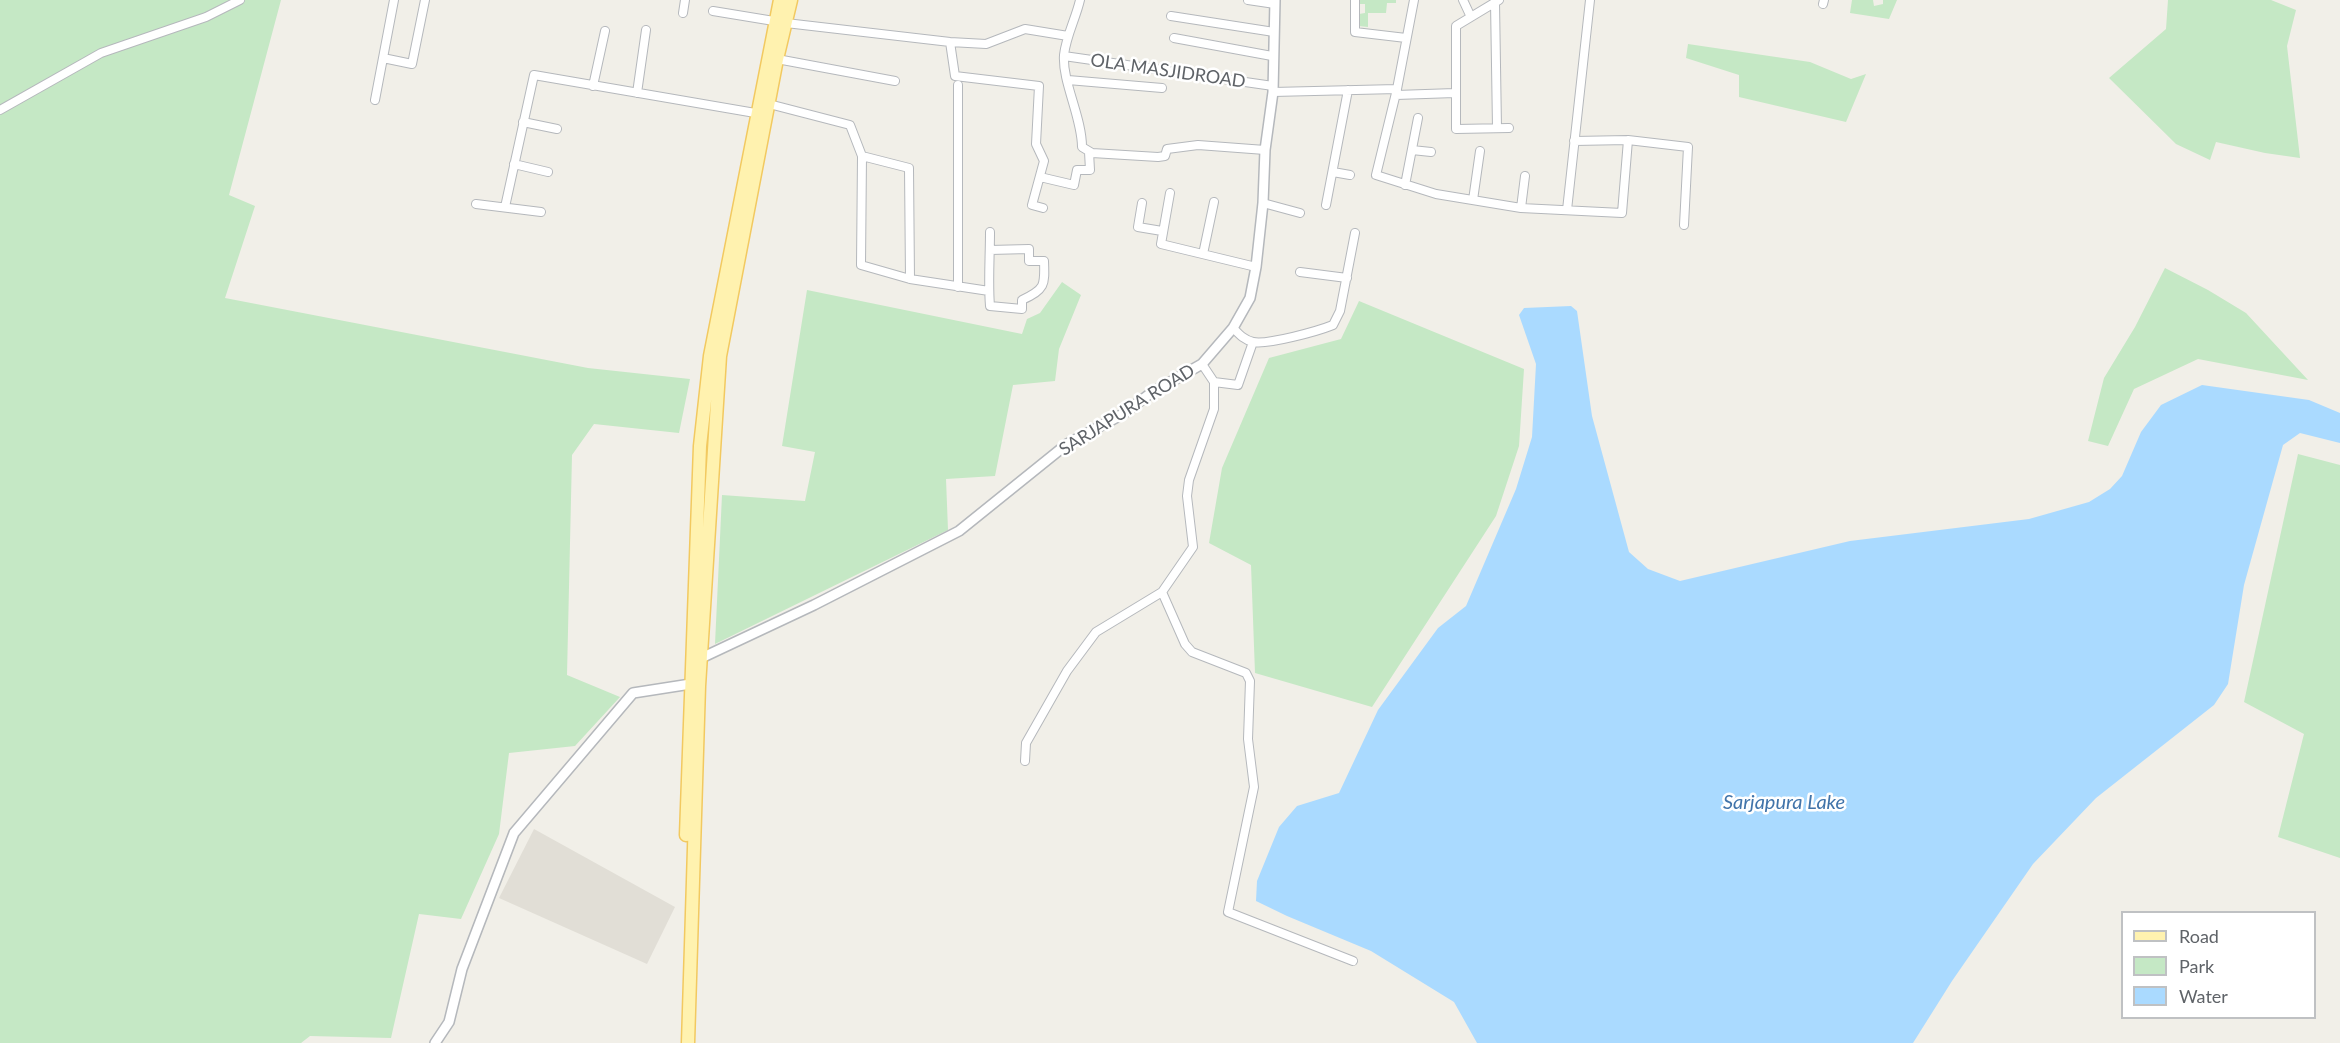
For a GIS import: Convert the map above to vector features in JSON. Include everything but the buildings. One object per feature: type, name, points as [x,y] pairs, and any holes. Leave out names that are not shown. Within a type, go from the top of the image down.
[{"type":"main road","points":[[764,111],[777,59],[781,22],[780,0]]},
{"type":"main road","points":[[680,1043],[695,683],[720,356],[781,22],[791,0]]},
{"type":"main road","points":[[688,1043],[695,683]]},
{"type":"street","points":[[0,110],[101,53],[206,17],[240,0]]},
{"type":"street","points":[[375,100],[394,0]]},
{"type":"street","points":[[383,58],[412,64],[425,0]]},
{"type":"street","points":[[683,13],[685,0]]},
{"type":"street","points":[[1080,0],[1064,56],[1082,130],[1082,147],[1089,152],[1158,157],[1165,156],[1167,149],[1198,145],[1264,150]]},
{"type":"street","points":[[1248,0],[1275,2]]},
{"type":"street","points":[[1355,0],[1355,32],[1406,38]]},
{"type":"street","points":[[1414,0],[1397,92],[1376,175],[1436,194],[1521,208],[1622,213],[1628,140]]},
{"type":"street","points":[[1463,0],[1470,15]]},
{"type":"street","points":[[1567,210],[1590,0]]},
{"type":"street","points":[[1497,128],[1497,1],[1470,15],[1456,26],[1456,129],[1509,128]]},
{"type":"street","name":"SARJAPURA ROAD","points":[[697,660],[814,605],[959,531],[1067,444],[1123,414],[1151,393],[1202,364],[1233,328],[1250,298],[1256,267],[1263,203],[1264,150],[1273,89],[1275,2]]},
{"type":"street","points":[[713,11],[781,22],[950,42],[986,44],[1025,29],[1068,36]]},
{"type":"street","points":[[1172,16],[1274,32]]},
{"type":"street","points":[[637,93],[646,30]]},
{"type":"street","points":[[593,86],[605,31]]},
{"type":"street","points":[[1174,38],[1272,56]]},
{"type":"street","points":[[950,42],[955,76],[1039,86],[1036,144],[1044,161],[1032,205],[1043,208]]},
{"type":"street","name":"OLA MASJIDROAD","points":[[1064,56],[1273,89],[1455,93]]},
{"type":"street","points":[[777,59],[894,81]]},
{"type":"street","points":[[505,207],[534,75],[850,125],[862,156],[861,265],[910,279],[989,291]]},
{"type":"street","points":[[1068,80],[1162,88]]},
{"type":"street","points":[[958,85],[958,287]]},
{"type":"street","points":[[1326,205],[1348,90]]},
{"type":"street","points":[[1405,185],[1418,118]]},
{"type":"street","points":[[523,122],[557,129]]},
{"type":"street","points":[[1574,141],[1628,140],[1688,147],[1684,225]]},
{"type":"street","points":[[1412,150],[1431,152]]},
{"type":"street","points":[[1473,200],[1480,151]]},
{"type":"street","points":[[1040,177],[1074,185],[1077,170],[1090,170],[1089,152]]},
{"type":"street","points":[[862,156],[909,168],[910,279]]},
{"type":"street","points":[[514,164],[548,172]]},
{"type":"street","points":[[1333,172],[1350,175]]},
{"type":"street","points":[[1521,208],[1525,176]]},
{"type":"street","points":[[1170,193],[1161,244],[1256,267]]},
{"type":"street","points":[[1203,255],[1214,202]]},
{"type":"street","points":[[1142,203],[1138,227],[1162,231]]},
{"type":"street","points":[[1263,203],[1300,213]]},
{"type":"street","points":[[476,204],[540,212]]},
{"type":"street","points":[[990,232],[989,291],[990,306],[1022,309],[1022,300],[1039,291],[1045,283],[1044,261],[1029,261],[1029,249],[990,250]]},
{"type":"street","points":[[1233,328],[1242,337],[1253,342],[1307,333],[1334,325],[1340,311],[1355,233]]},
{"type":"street","points":[[1299,272],[1347,278]]},
{"type":"street","points":[[1214,382],[1238,385],[1253,342]]},
{"type":"street","points":[[1025,761],[1026,743],[1067,671],[1096,632],[1162,592],[1193,547],[1187,496],[1189,480],[1214,409],[1214,382],[1202,364]]},
{"type":"street","points":[[1162,592],[1185,644],[1192,652],[1246,673],[1250,681],[1248,739],[1254,787],[1228,912],[1353,961]]},
{"type":"street","points":[[435,1043],[449,1022],[462,969],[514,833],[633,693],[695,683]]},
{"type":"shaded area","points":[[534,829],[675,907],[647,964],[499,898]]},
{"type":"green space","points":[[0,0],[281,0],[229,195],[255,206],[225,298],[588,368],[690,379],[679,433],[594,424],[572,455],[567,675],[620,697],[575,746],[509,753],[499,834],[461,919],[419,914],[391,1038],[310,1036],[301,1043],[0,1043]]},
{"type":"green space","points":[[1360,0],[1396,0],[1396,3],[1387,3],[1386,13],[1368,13],[1368,27],[1359,26],[1359,14],[1365,13],[1365,4],[1360,4]]},
{"type":"green space","points":[[1852,0],[1873,0],[1874,6],[1883,4],[1883,0],[1897,0],[1889,19],[1850,13]]},
{"type":"green space","points":[[2168,0],[2271,0],[2296,10],[2287,46],[2300,158],[2216,142],[2210,160],[2176,144],[2109,78],[2166,29]]},
{"type":"green space","points":[[1688,44],[1810,62],[1851,79],[1866,74],[1846,122],[1739,97],[1739,75],[1686,58]]},
{"type":"green space","points":[[2165,268],[2246,313],[2308,380],[2198,359],[2134,389],[2108,446],[2088,441],[2104,378],[2135,327]]},
{"type":"green space","points":[[1062,282],[1081,295],[1059,349],[1055,381],[1013,385],[995,476],[946,479],[948,530],[715,644],[722,495],[805,501],[815,452],[782,446],[807,290],[1022,334],[1027,319],[1040,313]]},
{"type":"green space","points":[[1359,301],[1524,369],[1519,446],[1496,516],[1372,707],[1255,673],[1251,565],[1209,543],[1222,468],[1269,358],[1341,339]]},
{"type":"green space","points":[[2298,454],[2340,465],[2340,858],[2278,837],[2304,734],[2244,702]]},
{"type":"water","name":"Sarjapura Lake","points":[[1571,306],[1577,311],[1592,416],[1629,552],[1648,569],[1680,581],[1850,541],[2029,519],[2089,502],[2110,489],[2122,476],[2141,432],[2161,405],[2202,385],[2309,400],[2340,413],[2340,443],[2300,433],[2283,445],[2244,585],[2228,684],[2214,705],[2096,798],[2033,864],[1952,981],[1913,1043],[1477,1043],[1454,1002],[1371,951],[1256,901],[1257,881],[1279,827],[1297,806],[1339,793],[1378,710],[1438,628],[1466,606],[1516,489],[1532,437],[1536,364],[1519,315],[1524,308]]}]
